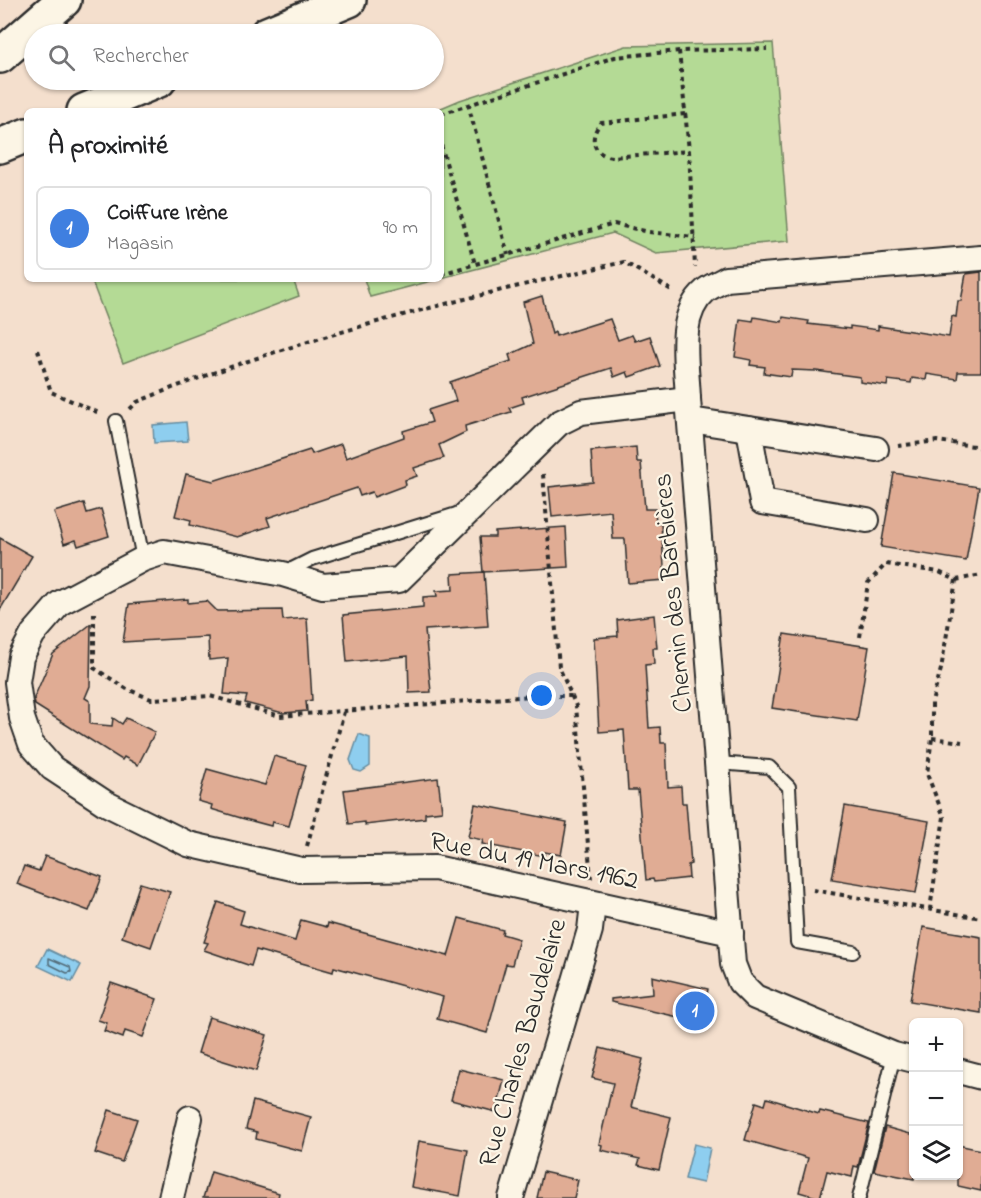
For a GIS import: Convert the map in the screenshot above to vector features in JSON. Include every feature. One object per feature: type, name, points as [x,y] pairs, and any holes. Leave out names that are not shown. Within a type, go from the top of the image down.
[{"type":"highway","points":[[37,24],[64,0]]},
{"type":"highway","points":[[291,24],[349,0]]},
{"type":"highway","points":[[8,50],[24,36]]},
{"type":"highway","points":[[91,108],[135,90]]},
{"type":"highway","points":[[0,146],[24,136]]},
{"type":"street","points":[[699,287],[726,279],[981,258]]},
{"type":"street","name":"Chemin des Barbières","points":[[699,287],[686,327],[689,409],[734,964],[740,982],[755,997],[904,1058]]},
{"type":"street","name":"Rue du 19 Mars 1962","points":[[731,933],[435,868],[301,870],[188,844],[105,803],[52,768],[32,744],[22,718],[17,682],[21,657],[33,634],[60,603],[143,559],[164,552],[283,574],[323,586],[399,580],[559,423],[581,412],[689,409],[749,429],[876,449]]},
{"type":"street","points":[[749,429],[762,501],[867,520]]},
{"type":"street","name":"Rue Charles Baudelaire","points":[[511,1198],[590,930],[593,904]]},
{"type":"street","points":[[962,1072],[981,1077]]},
{"type":"street","points":[[171,1198],[190,1118]]},
{"type":"lane","points":[[116,421],[143,559]]},
{"type":"lane","name":"Rue du 19 Mars 1962","points":[[283,574],[312,559],[473,509]]},
{"type":"lane","points":[[718,763],[768,767],[789,787],[797,942],[854,952]]},
{"type":"lane","points":[[859,1198],[904,1058]]},
{"type":"path","points":[[444,113],[615,57],[679,51],[767,49]]},
{"type":"path","points":[[38,350],[51,392],[116,421],[137,402],[198,377],[369,326],[516,286],[624,262],[680,295],[699,287],[679,51]]},
{"type":"path","points":[[468,104],[508,255]]},
{"type":"path","points":[[685,114],[601,123],[594,135],[594,143],[596,151],[603,156],[612,157],[689,151]]},
{"type":"path","points":[[444,156],[475,264]]},
{"type":"path","points":[[444,272],[614,224],[695,237]]},
{"type":"path","points":[[540,441],[560,667],[576,706],[593,904]]},
{"type":"path","points":[[876,449],[937,441],[981,447]]},
{"type":"path","points":[[860,637],[868,583],[886,564],[939,572],[956,580],[981,575]]},
{"type":"path","points":[[930,909],[945,817],[927,774],[932,738],[932,702],[941,669],[956,580]]},
{"type":"path","points":[[91,588],[95,626],[94,668],[126,689],[151,699],[210,696],[280,717],[531,696],[572,696]]},
{"type":"path","points":[[301,870],[344,712]]},
{"type":"path","points":[[932,738],[962,742]]},
{"type":"path","points":[[795,887],[981,918]]},
{"type":"green space","points":[[773,43],[789,241],[656,253],[613,233],[444,277],[444,108],[441,108],[626,46]]},
{"type":"green space","points":[[92,282],[294,282],[299,296],[123,363]]},
{"type":"green space","points":[[365,282],[428,282],[370,297]]},
{"type":"water","points":[[186,422],[188,441],[154,443],[153,425]]},
{"type":"water","points":[[359,734],[370,738],[370,766],[361,772],[354,770],[350,760]]},
{"type":"water","points":[[47,949],[81,965],[72,982],[38,966]]},
{"type":"water","points":[[694,1144],[710,1148],[703,1183],[685,1179]]},
{"type":"building","points":[[981,272],[981,372],[958,372],[957,379],[927,374],[926,380],[912,378],[911,383],[888,380],[887,386],[860,382],[860,377],[816,371],[792,370],[791,377],[764,373],[765,367],[750,365],[751,360],[735,357],[740,319],[753,321],[754,317],[782,322],[783,317],[809,321],[808,324],[850,329],[850,326],[878,330],[878,326],[949,337],[952,316],[956,317],[966,274]]},
{"type":"building","points":[[542,296],[552,334],[555,332],[556,336],[610,319],[618,340],[632,335],[635,341],[650,336],[660,366],[629,377],[627,372],[614,377],[611,368],[522,397],[524,403],[509,408],[511,412],[465,426],[466,432],[439,445],[444,458],[414,468],[417,476],[405,480],[406,485],[374,497],[372,492],[360,496],[357,488],[267,518],[270,526],[237,537],[190,525],[191,520],[175,516],[186,474],[213,481],[310,450],[312,454],[341,444],[346,458],[404,437],[403,431],[432,422],[428,410],[456,401],[450,382],[511,361],[509,355],[533,344],[523,302]]},
{"type":"building","points":[[636,447],[637,462],[641,462],[645,509],[655,509],[656,524],[661,524],[665,580],[628,583],[625,539],[613,539],[611,511],[552,517],[549,487],[593,482],[591,451]]},
{"type":"building","points":[[894,473],[979,487],[966,561],[881,547]]},
{"type":"building","points":[[84,503],[87,513],[101,509],[109,536],[78,546],[76,540],[64,544],[54,512]]},
{"type":"building","points":[[566,527],[568,567],[483,572],[480,537],[495,537],[495,532]]},
{"type":"building","points":[[0,538],[32,556],[0,610]]},
{"type":"building","points":[[484,572],[488,626],[425,630],[431,692],[409,693],[408,656],[347,662],[343,615],[423,607],[423,597],[437,596],[436,591],[453,590],[452,574]]},
{"type":"building","points":[[188,599],[188,603],[207,601],[217,611],[282,610],[283,620],[307,618],[312,700],[306,701],[307,711],[283,713],[245,703],[247,696],[224,694],[228,658],[209,660],[208,637],[123,642],[129,604]]},
{"type":"building","points":[[654,615],[657,648],[653,648],[654,664],[645,665],[649,728],[660,727],[661,743],[666,743],[668,787],[681,786],[682,803],[686,803],[691,864],[688,865],[689,878],[654,882],[653,879],[646,880],[638,790],[628,790],[624,730],[599,732],[594,638],[618,636],[617,620]]},
{"type":"building","points":[[91,624],[90,686],[85,698],[90,701],[90,724],[112,726],[113,718],[122,724],[126,718],[155,732],[138,765],[124,757],[122,760],[35,705],[34,698],[53,654]]},
{"type":"building","points":[[784,634],[869,647],[857,721],[772,708]]},
{"type":"building","points":[[274,756],[306,765],[289,826],[272,822],[271,826],[241,818],[211,809],[212,805],[198,801],[207,769],[265,785]]},
{"type":"building","points":[[438,778],[442,811],[425,813],[425,818],[365,825],[365,822],[349,824],[344,790]]},
{"type":"building","points":[[475,804],[567,822],[561,855],[545,852],[544,856],[482,844],[483,840],[468,837]]},
{"type":"building","points":[[845,806],[929,821],[916,893],[832,879]]},
{"type":"building","points":[[45,856],[102,877],[89,911],[17,884],[24,866],[39,871]]},
{"type":"building","points":[[140,883],[170,892],[151,947],[122,937]]},
{"type":"building","points":[[218,902],[244,911],[240,924],[295,941],[301,920],[327,927],[328,923],[448,956],[459,918],[503,930],[502,934],[519,939],[512,965],[506,964],[487,1033],[437,1019],[443,997],[334,967],[333,972],[256,950],[251,966],[204,950],[208,943],[204,942]]},
{"type":"building","points":[[923,927],[981,937],[981,1013],[910,1001]]},
{"type":"building","points":[[652,976],[708,989],[701,1022],[611,1002],[611,999],[653,994]]},
{"type":"building","points":[[111,983],[157,999],[143,1037],[125,1031],[123,1038],[104,1031],[107,1023],[98,1020]]},
{"type":"building","points":[[209,1017],[267,1035],[256,1071],[198,1053]]},
{"type":"building","points":[[600,1048],[643,1059],[631,1107],[671,1117],[659,1170],[638,1165],[640,1159],[601,1150],[602,1145],[599,1144],[613,1083],[592,1078]]},
{"type":"building","points":[[459,1069],[504,1080],[496,1112],[451,1100]]},
{"type":"building","points":[[767,1098],[819,1114],[820,1111],[869,1123],[858,1167],[854,1166],[852,1177],[827,1171],[820,1198],[799,1192],[808,1158],[745,1140],[756,1102],[765,1105]]},
{"type":"building","points":[[253,1101],[311,1117],[302,1151],[256,1139],[257,1132],[246,1129]]},
{"type":"building","points":[[109,1110],[137,1119],[122,1162],[95,1153]]},
{"type":"building","points":[[885,1127],[909,1134],[909,1178],[874,1171]]},
{"type":"building","points":[[419,1141],[468,1150],[460,1196],[411,1187]]},
{"type":"building","points":[[963,1146],[981,1150],[981,1191],[958,1186],[958,1180],[963,1180]]},
{"type":"building","points":[[211,1172],[279,1193],[278,1198],[203,1198]]},
{"type":"building","points":[[543,1172],[578,1180],[574,1198],[537,1198]]},
{"type":"place","name":"Coiffure Irène","points":[[695,1011]]}]
